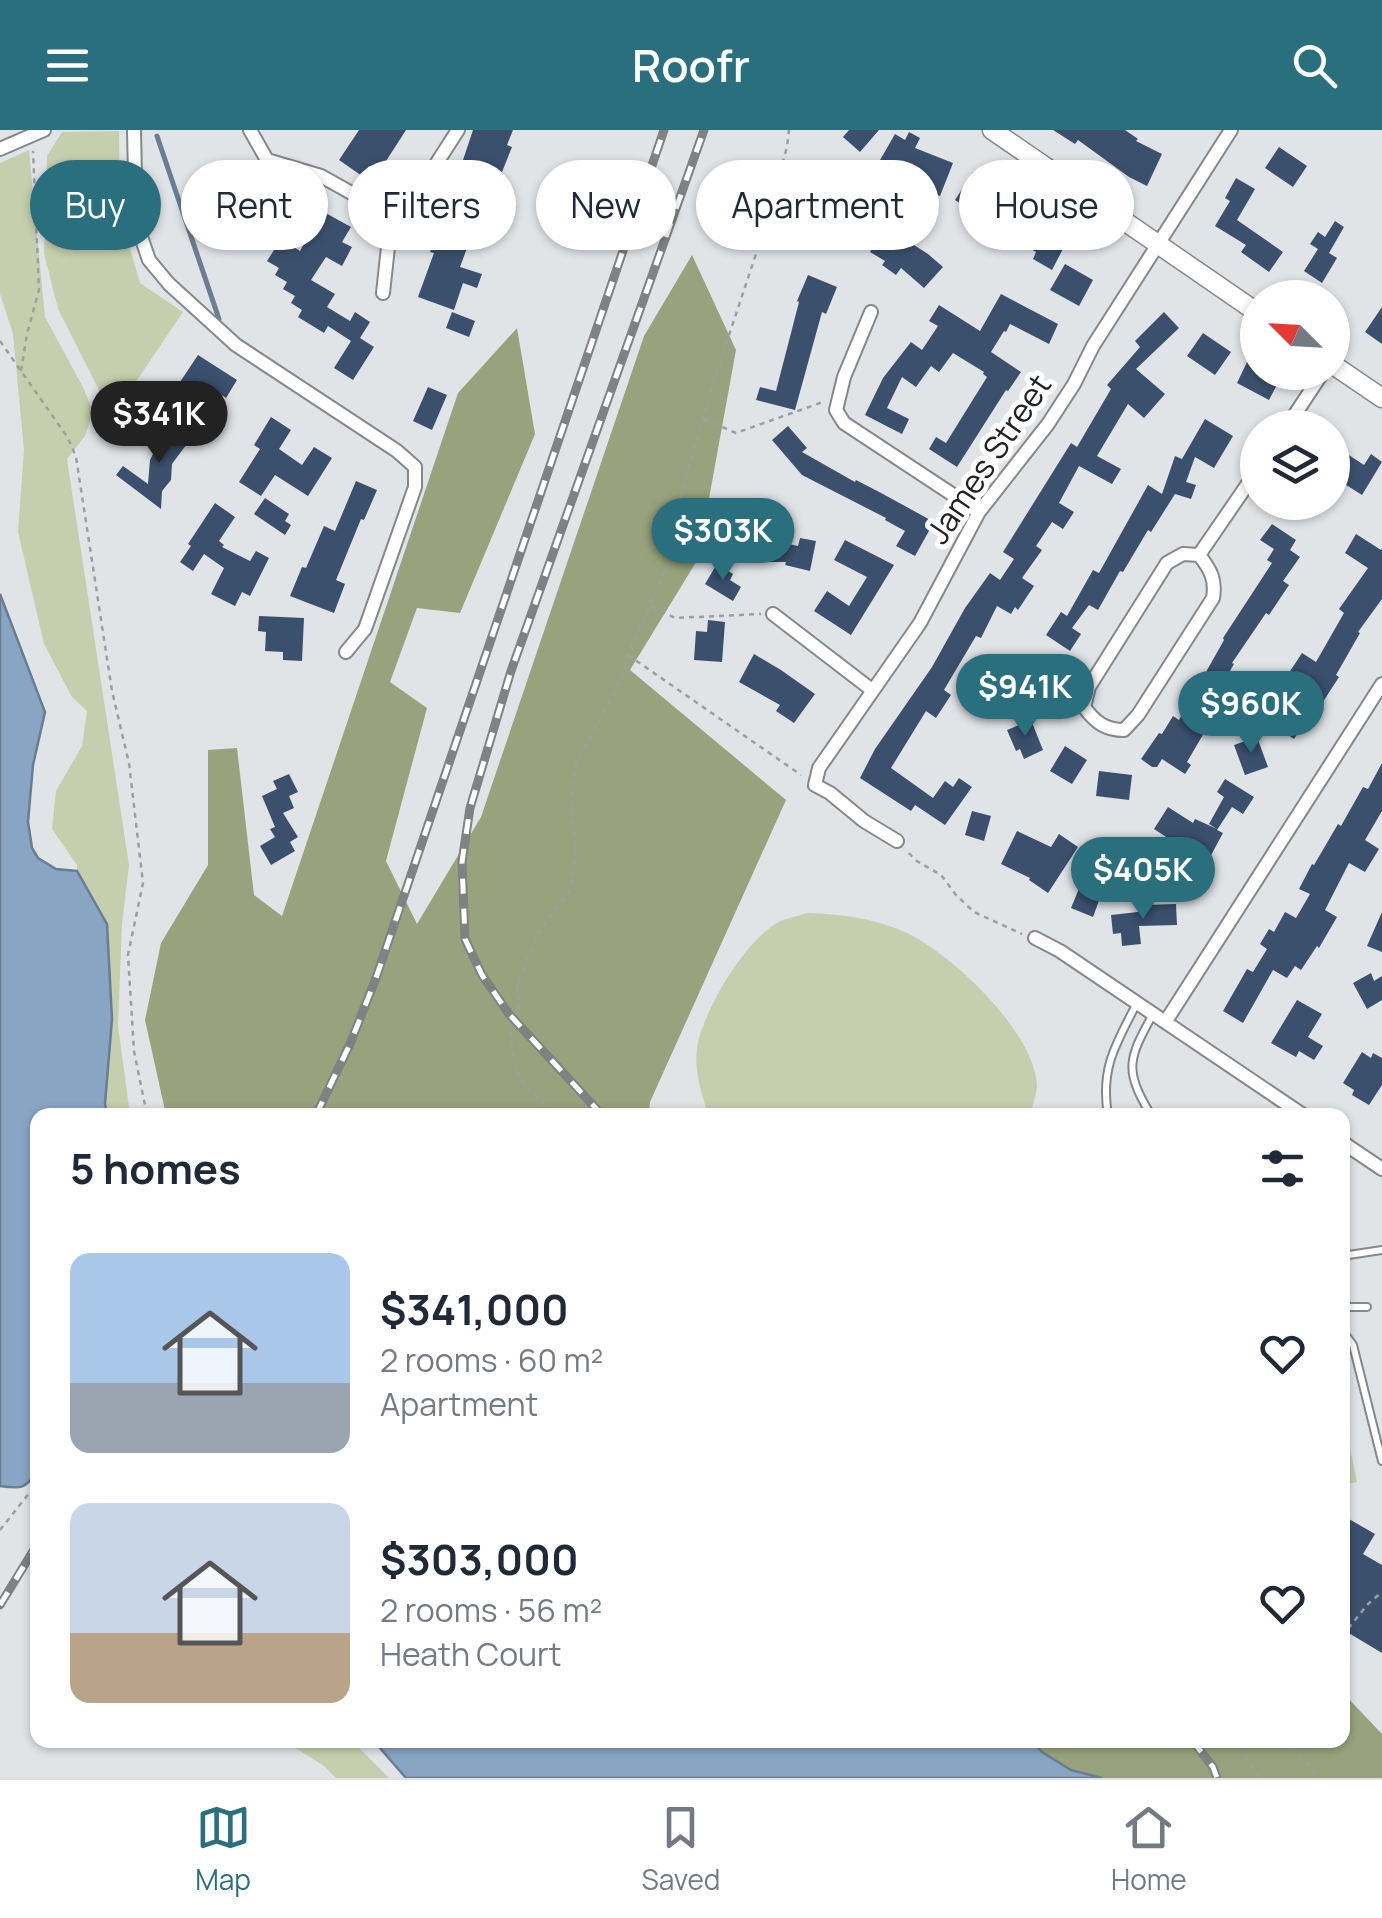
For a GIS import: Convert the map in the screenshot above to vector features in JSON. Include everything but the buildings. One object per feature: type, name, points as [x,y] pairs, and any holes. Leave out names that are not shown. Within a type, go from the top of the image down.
[{"type":"street","points":[[134,130],[136,222],[150,260],[170,284],[236,345],[397,451],[415,467],[415,487],[365,629],[346,652]]},
{"type":"street","points":[[250,130],[268,160],[321,176],[348,191]]},
{"type":"street","points":[[439,160],[458,130]]},
{"type":"street","points":[[992,130],[1240,301]]},
{"type":"street","name":"James Street","points":[[815,785],[818,768],[920,622],[979,512],[1065,398],[1093,346],[1231,130]]},
{"type":"street","points":[[0,149],[38,132]]},
{"type":"street","points":[[383,293],[388,250]]},
{"type":"street","points":[[871,312],[836,410],[844,422],[979,512]]},
{"type":"street","points":[[1350,376],[1382,398]]},
{"type":"street","points":[[1199,555],[1240,495]]},
{"type":"street","points":[[1183,554],[1199,555],[1215,585],[1212,598],[1138,715],[1124,730],[1111,730],[1094,721],[1084,707],[1089,686],[1167,563],[1183,554]]},
{"type":"street","points":[[773,614],[872,690]]},
{"type":"street","points":[[1166,1021],[1382,684]]},
{"type":"street","points":[[815,785],[898,841]]},
{"type":"street","points":[[1035,938],[1153,1012],[1293,1108]]},
{"type":"street","points":[[1350,1147],[1382,1169]]},
{"type":"lane","points":[[1107,1108],[1110,1056],[1137,1002]]},
{"type":"lane","points":[[1147,1108],[1137,1093],[1132,1072],[1133,1050],[1153,1012]]},
{"type":"lane","points":[[1350,1255],[1382,1250]]},
{"type":"lane","points":[[1350,1307],[1367,1307]]},
{"type":"lane","points":[[1350,1341],[1382,1461]]},
{"type":"path","points":[[547,1108],[519,1076],[509,1019],[519,1005],[517,984],[538,933],[571,889],[576,848],[571,808],[575,765],[620,682],[670,559],[682,490],[761,239],[787,147],[788,130]]},
{"type":"path","points":[[21,374],[26,334],[39,290],[38,132]]},
{"type":"path","points":[[0,341],[68,438],[76,457],[112,691],[129,763],[142,883],[128,955],[134,1051],[145,1108]]},
{"type":"path","points":[[703,419],[736,433],[838,397]]},
{"type":"path","points":[[650,606],[675,618],[773,614]]},
{"type":"path","points":[[628,655],[815,785]]},
{"type":"path","points":[[898,841],[915,860],[940,875],[974,912],[1035,938]]},
{"type":"path","points":[[0,1530],[30,1492]]},
{"type":"path","points":[[1350,1626],[1382,1592]]},
{"type":"path","points":[[1240,1748],[1260,1778]]},
{"type":"path","points":[[1293,1748],[1320,1778]]},
{"type":"green space","points":[[119,131],[119,160],[47,160],[62,132]]},
{"type":"green space","points":[[29,150],[30,250],[39,250],[45,317],[93,412],[85,436],[67,459],[129,865],[118,1025],[129,1108],[106,1108],[105,1104],[112,1019],[107,924],[77,865],[52,829],[56,791],[82,746],[87,711],[72,697],[44,644],[18,532],[24,450],[13,334],[0,294],[0,163]]},
{"type":"green space","points":[[130,250],[140,283],[183,312],[129,392],[101,394],[58,309],[44,253]]},
{"type":"green space","points":[[692,255],[736,350],[698,559],[630,670],[786,800],[650,1108],[164,1108],[145,1020],[161,943],[208,865],[208,750],[237,748],[254,895],[282,916],[458,393],[517,328],[535,434],[460,613],[417,608],[390,682],[427,708],[386,861],[417,924],[481,817],[644,336]]},
{"type":"green space","points":[[807,913],[857,918],[905,932],[945,957],[987,996],[1022,1041],[1037,1085],[1032,1108],[707,1108],[696,1057],[711,1008],[741,958],[765,932],[788,918]]},
{"type":"green space","points":[[1350,1449],[1357,1482],[1350,1484]]},
{"type":"green space","points":[[1350,1700],[1382,1734],[1382,1778],[1102,1778],[1071,1770],[1038,1748],[1350,1748]]},
{"type":"green space","points":[[296,1748],[359,1748],[389,1778],[336,1778]]},
{"type":"water","points":[[0,594],[45,712],[33,765],[28,822],[32,848],[38,858],[56,869],[77,871],[107,924],[112,1019],[106,1108],[30,1108],[30,1481],[22,1486],[0,1486]]},
{"type":"water","points":[[380,1748],[1038,1748],[1071,1770],[1102,1778],[406,1778]]},
{"type":"waterway","points":[[157,136],[219,319]]},
{"type":"railway","points":[[319,1108],[376,978],[664,130]]},
{"type":"railway","points":[[596,1108],[509,1014],[482,975],[465,939],[462,862],[470,808],[511,671],[704,130]]},
{"type":"railway","points":[[0,1605],[30,1556]]},
{"type":"railway","points":[[1198,1748],[1217,1778]]}]
